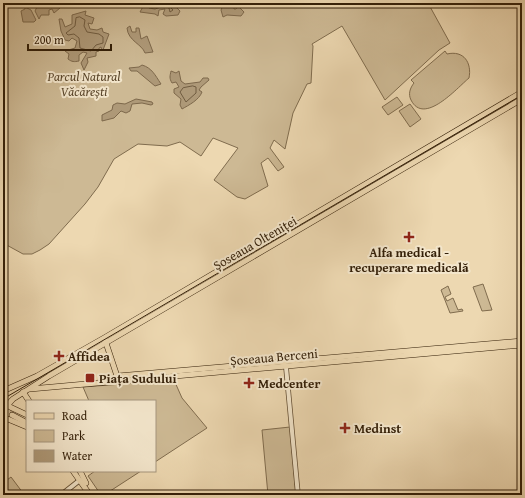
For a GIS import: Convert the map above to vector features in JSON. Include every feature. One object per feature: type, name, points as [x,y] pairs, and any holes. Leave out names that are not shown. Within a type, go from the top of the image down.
[{"type":"main road","name":"Șoseaua Olteniței","points":[[3,410],[5,402],[105,340],[351,192],[522,92]]},
{"type":"main road","name":"Șoseaua Olteniței","points":[[3,390],[46,371],[105,340],[522,99]]},
{"type":"main road","points":[[105,340],[118,378]]},
{"type":"main road","name":"Șoseaua Berceni","points":[[25,391],[118,378],[371,357],[522,341]]},
{"type":"main road","name":"Șoseaua Berceni","points":[[420,352],[522,345]]},
{"type":"main road","name":"Șoseaua Berceni","points":[[234,369],[286,367],[371,357]]},
{"type":"main road","points":[[25,391],[29,400]]},
{"type":"main road","points":[[5,402],[26,415]]},
{"type":"main road","points":[[26,419],[13,414],[26,422]]},
{"type":"main road","points":[[3,417],[26,427]]},
{"type":"main road","points":[[74,472],[94,495]]},
{"type":"main road","points":[[78,472],[90,495]]},
{"type":"street","points":[[286,367],[298,495]]},
{"type":"street","points":[[61,495],[81,479]]},
{"type":"green space","name":"Parcul Natural Văcărești","points":[[3,3],[428,3],[450,43],[439,50],[385,100],[342,26],[312,44],[311,83],[307,84],[293,113],[285,149],[274,140],[270,148],[284,167],[278,171],[268,158],[261,163],[268,186],[245,199],[237,197],[214,180],[238,148],[213,138],[201,156],[180,142],[167,146],[138,144],[114,159],[98,187],[85,204],[49,244],[32,254],[23,254],[3,243]]},
{"type":"green space","points":[[445,51],[447,54],[458,54],[466,59],[470,72],[469,78],[449,96],[432,107],[424,109],[417,107],[410,98],[411,87],[414,83],[411,80]]},
{"type":"green space","points":[[397,97],[403,105],[388,115],[382,107]]},
{"type":"green space","points":[[410,104],[421,119],[410,127],[399,111]]},
{"type":"green space","points":[[483,284],[492,310],[482,311],[473,287]]},
{"type":"green space","points":[[448,286],[451,294],[445,297],[447,301],[453,298],[458,310],[462,309],[463,311],[450,313],[441,290]]},
{"type":"green space","points":[[174,380],[182,398],[207,428],[156,461],[156,400],[89,400],[83,387]]},
{"type":"green space","points":[[290,427],[296,495],[268,495],[262,430]]},
{"type":"green space","points":[[94,472],[139,472],[104,495],[101,495],[88,476]]},
{"type":"green space","points":[[11,477],[23,493],[9,495],[3,487],[3,483]]},
{"type":"water","points":[[35,3],[49,3],[50,5],[52,3],[59,3],[60,8],[54,13],[52,9],[49,10],[49,15],[41,15],[39,19],[35,11],[37,7]]},
{"type":"water","points":[[145,3],[172,3],[180,11],[178,15],[166,16],[163,14],[165,9],[159,10],[158,16],[155,14],[140,12]]},
{"type":"water","points":[[224,3],[234,3],[234,9],[238,6],[244,12],[241,16],[227,15],[223,17],[221,10]]},
{"type":"water","points":[[25,7],[31,10],[36,20],[34,22],[23,22],[21,11],[25,9]]},
{"type":"water","points":[[86,11],[85,15],[94,18],[92,24],[88,23],[90,29],[97,30],[102,28],[103,32],[109,34],[103,50],[102,51],[101,47],[99,48],[99,51],[96,52],[96,56],[87,58],[88,62],[84,70],[81,63],[87,53],[83,52],[79,55],[79,61],[73,62],[68,59],[69,54],[65,51],[75,48],[77,41],[72,38],[69,41],[65,40],[61,31],[59,19],[62,19],[65,27],[72,24],[72,15]]},
{"type":"water","points":[[130,26],[132,32],[136,32],[136,28],[139,28],[141,39],[147,36],[153,52],[145,53],[132,39],[127,28]]},
{"type":"water","points":[[142,65],[151,70],[161,84],[155,86],[137,71],[131,71],[129,68],[139,67]]},
{"type":"water","points":[[171,71],[176,73],[179,71],[181,81],[185,84],[200,82],[203,78],[208,78],[209,80],[199,90],[202,92],[199,97],[194,102],[182,109],[180,105],[181,99],[174,93],[174,89],[179,87],[176,82],[172,83],[171,81]]},
{"type":"water","points":[[136,99],[152,102],[153,104],[132,104],[130,111],[126,113],[121,111],[114,118],[102,121],[102,115],[112,110],[113,105],[117,103],[125,104]]},
{"type":"tunnel","points":[[3,407],[14,412]]},
{"type":"tram line","points":[[3,399],[522,95]]},
{"type":"place","name":"Alfa medical - recuperare medicală","points":[[409,237]]},
{"type":"place","name":"Affidea","points":[[59,356]]},
{"type":"place","name":"Piața Sudului","points":[[90,378]]},
{"type":"place","name":"Medcenter","points":[[249,383]]},
{"type":"place","name":"Medinst","points":[[345,428]]}]
